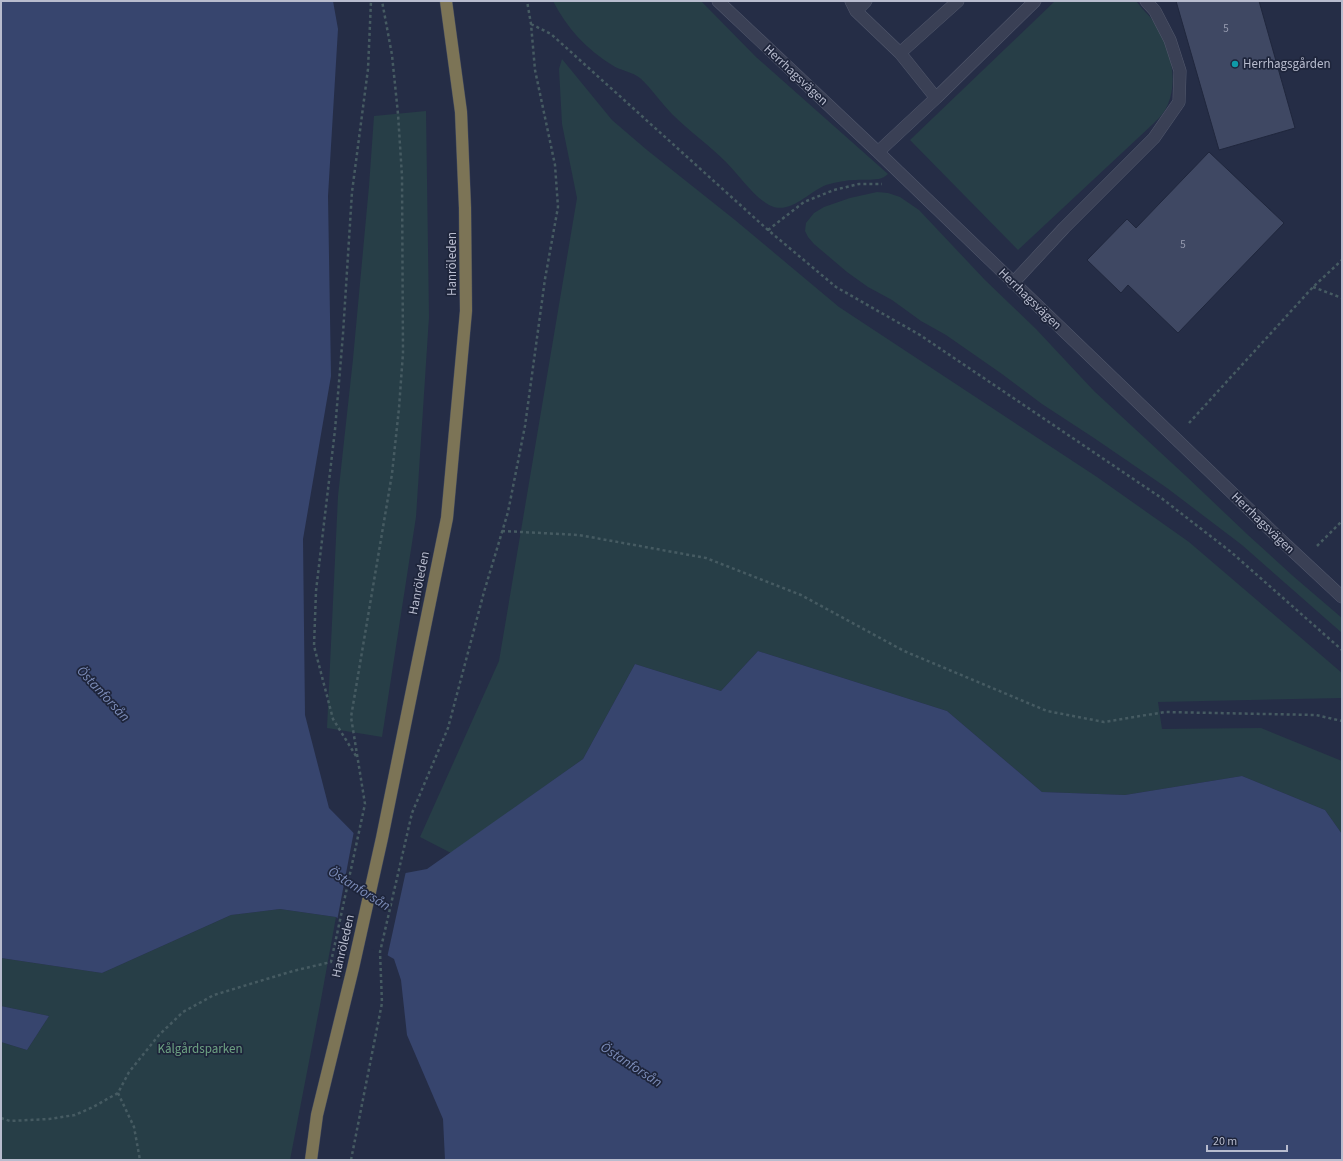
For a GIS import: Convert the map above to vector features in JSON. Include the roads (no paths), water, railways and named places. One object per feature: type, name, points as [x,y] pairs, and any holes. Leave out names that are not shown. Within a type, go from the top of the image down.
[{"type":"highway","name":"Hanröleden","points":[[311,1160],[317,1115],[382,838],[446,518],[466,310],[465,208],[460,112],[446,1]]},
{"type":"street","name":"Herrhagsvägen","points":[[718,1],[1342,596]]},
{"type":"street","points":[[866,1],[854,6],[900,53],[936,98]]},
{"type":"street","points":[[900,53],[958,1]]},
{"type":"street","points":[[878,152],[936,98],[1035,1]]},
{"type":"street","points":[[1013,283],[1064,228],[1154,138],[1179,102],[1180,71],[1170,40],[1155,11],[1146,1]]},
{"type":"water","name":"Östanforsån","points":[[1,1],[333,1],[338,29],[328,196],[331,376],[303,539],[305,715],[329,808],[395,875],[427,869],[583,759],[635,664],[721,691],[758,651],[947,711],[1042,792],[1125,795],[1242,776],[1325,810],[1342,834],[1342,1160],[445,1160],[443,1119],[407,1035],[401,980],[394,959],[366,943],[336,917],[280,909],[231,915],[102,973],[1,958]]},
{"type":"water","points":[[1,1006],[49,1016],[27,1050],[1,1042]]},
{"type":"place","name":"Herrhagsgården","points":[[1235,64]]},
{"type":"park label","name":"Kålgårdsparken","points":[[200,1049]]}]
